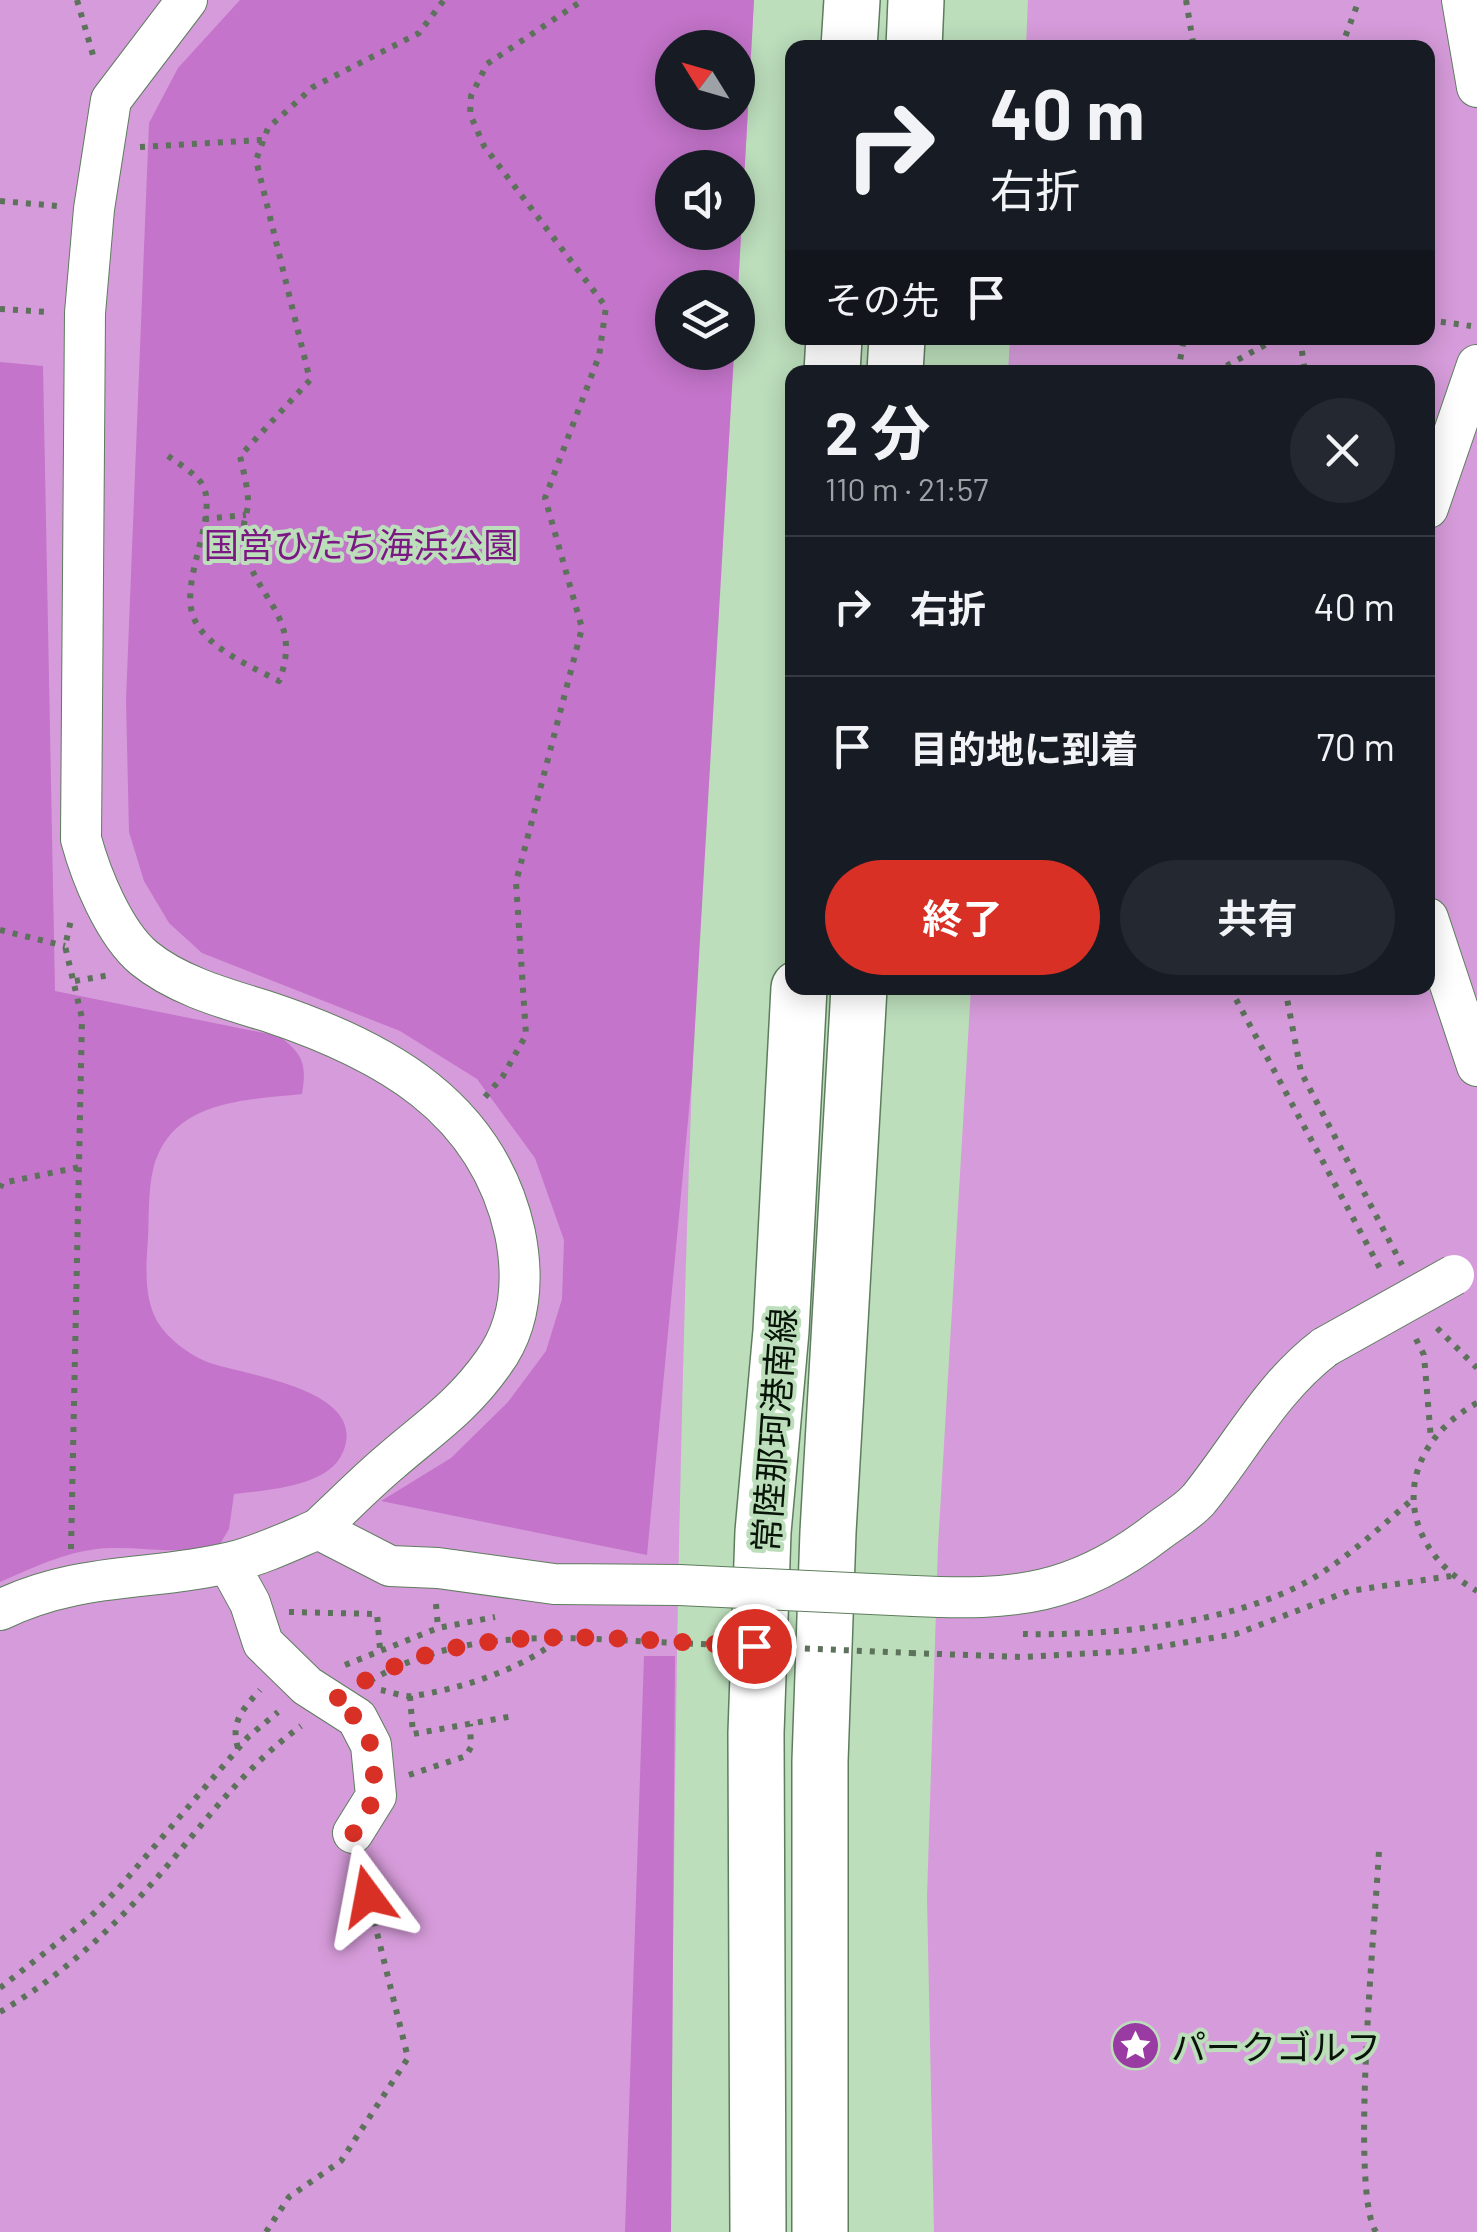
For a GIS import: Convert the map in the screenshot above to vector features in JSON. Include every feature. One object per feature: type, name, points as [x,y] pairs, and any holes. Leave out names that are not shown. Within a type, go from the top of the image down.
[{"type":"highway","points":[[850,40],[852,0]]},
{"type":"highway","points":[[914,40],[916,0]]},
{"type":"highway","name":"常陸那珂港南線","points":[[758,2232],[756,1714],[799,995]]},
{"type":"highway","name":"常陸那珂港南線","points":[[820,2232],[820,1761],[828,1532],[859,995]]},
{"type":"street","points":[[0,1610],[37,1592],[70,1584],[228,1563],[318,1529],[392,1460],[457,1410],[496,1360],[517,1315],[520,1258],[507,1199],[482,1149],[460,1124],[391,1064],[348,1042],[166,974],[141,956],[92,880],[80,839],[85,313],[94,209],[111,100],[186,0]]},
{"type":"street","points":[[1462,0],[1477,87]]},
{"type":"street","points":[[1435,488],[1477,365]]},
{"type":"street","points":[[1435,939],[1477,1066]]},
{"type":"street","points":[[318,1529],[390,1566],[438,1568],[554,1584],[679,1585],[966,1599],[1042,1593],[1124,1558],[1196,1502],[1278,1389],[1326,1347],[1466,1271]]},
{"type":"street","points":[[228,1563],[250,1603],[263,1643],[335,1690],[357,1718],[371,1745],[376,1796],[353,1834]]},
{"type":"path","points":[[77,0],[111,100]]},
{"type":"path","points":[[168,456],[202,482],[208,502],[188,578],[194,618],[227,653],[279,681],[290,654],[276,606],[250,572],[242,536],[248,501],[240,456],[310,380],[256,160],[268,128],[313,87],[420,33],[444,0]]},
{"type":"path","points":[[460,1124],[503,1076],[526,1035],[516,882],[582,628],[546,498],[599,356],[606,307],[484,146],[470,114],[471,96],[486,64],[582,0]]},
{"type":"path","points":[[1186,0],[1193,40]]},
{"type":"path","points":[[1344,40],[1359,0]]},
{"type":"path","points":[[106,149],[263,140]]},
{"type":"path","points":[[0,202],[94,209]]},
{"type":"path","points":[[1435,321],[1477,326]]},
{"type":"path","points":[[1228,365],[1265,345]]},
{"type":"path","points":[[204,519],[246,515]]},
{"type":"path","points":[[70,1584],[82,1018],[65,946],[74,907]]},
{"type":"path","points":[[0,930],[65,946]]},
{"type":"path","points":[[1234,995],[1387,1282]]},
{"type":"path","points":[[1286,995],[1301,1072],[1406,1273]]},
{"type":"path","points":[[1,1185],[80,1167]]},
{"type":"path","points":[[1432,1324],[1477,1368]]},
{"type":"path","points":[[1410,1326],[1424,1355],[1431,1440]]},
{"type":"path","points":[[1477,1403],[1452,1417],[1431,1440],[1418,1468],[1413,1499],[1424,1542],[1451,1576],[1477,1591]]},
{"type":"path","points":[[1017,1634],[1146,1626],[1227,1611],[1282,1594],[1338,1562],[1413,1499]]},
{"type":"path","points":[[0,1988],[89,1918],[248,1738],[335,1690],[397,1665],[471,1644],[520,1636],[1022,1657],[1133,1650],[1236,1634],[1349,1591],[1451,1576]]},
{"type":"path","points":[[0,2012],[66,1966],[115,1923],[240,1778],[335,1690],[396,1642],[438,1628],[510,1615]]},
{"type":"path","points":[[335,1690],[410,1696],[502,1672],[539,1656],[561,1637]]},
{"type":"path","points":[[410,1696],[414,1734],[513,1716]]},
{"type":"path","points":[[376,1796],[419,1768],[466,1756],[471,1747],[470,1724]]},
{"type":"path","points":[[266,2232],[289,2196],[341,2161],[408,2058],[353,1834]]},
{"type":"path","points":[[1376,2232],[1366,2198],[1364,2140],[1379,1850]]},
{"type":"green space","name":"国営ひたち海浜公園","points":[[0,0],[754,0],[752,30],[655,30],[655,130],[747,130],[746,150],[655,150],[655,250],[740,250],[739,270],[655,270],[655,370],[733,370],[700,898],[687,1223],[677,1656],[671,2232],[0,2232]]},
{"type":"green space","points":[[240,0],[754,0],[752,30],[655,30],[655,130],[747,130],[746,150],[655,150],[655,250],[740,250],[739,270],[655,270],[655,370],[733,370],[692,1078],[647,1555],[381,1501],[451,1458],[508,1402],[546,1351],[562,1299],[564,1240],[535,1158],[477,1079],[400,1031],[202,953],[169,923],[144,881],[129,832],[126,700],[149,123],[178,68]]},
{"type":"green space","points":[[1028,0],[1477,0],[1477,2232],[934,2232],[927,1898],[938,1546],[971,995],[1435,995],[1435,365],[1008,365],[1010,345],[1435,345],[1435,40],[1026,40]]},
{"type":"green space","points":[[0,362],[43,366],[55,991],[279,1036],[298,1054],[303,1067],[302,1094],[212,1108],[175,1129],[162,1147],[149,1195],[146,1273],[151,1307],[166,1333],[190,1353],[210,1363],[301,1389],[323,1400],[339,1414],[346,1431],[343,1452],[325,1473],[295,1485],[234,1494],[229,1529],[220,1544],[180,1550],[82,1551],[0,1582]]},
{"type":"green space","points":[[644,1656],[675,1656],[671,2232],[625,2232]]},
{"type":"place","name":"パークゴルフ","points":[[1136,2046]]},
{"type":"route","points":[[368,1896],[353,1834],[376,1796],[371,1745],[357,1718],[332,1702],[348,1690],[397,1665],[471,1644],[520,1636],[754,1646]]}]
